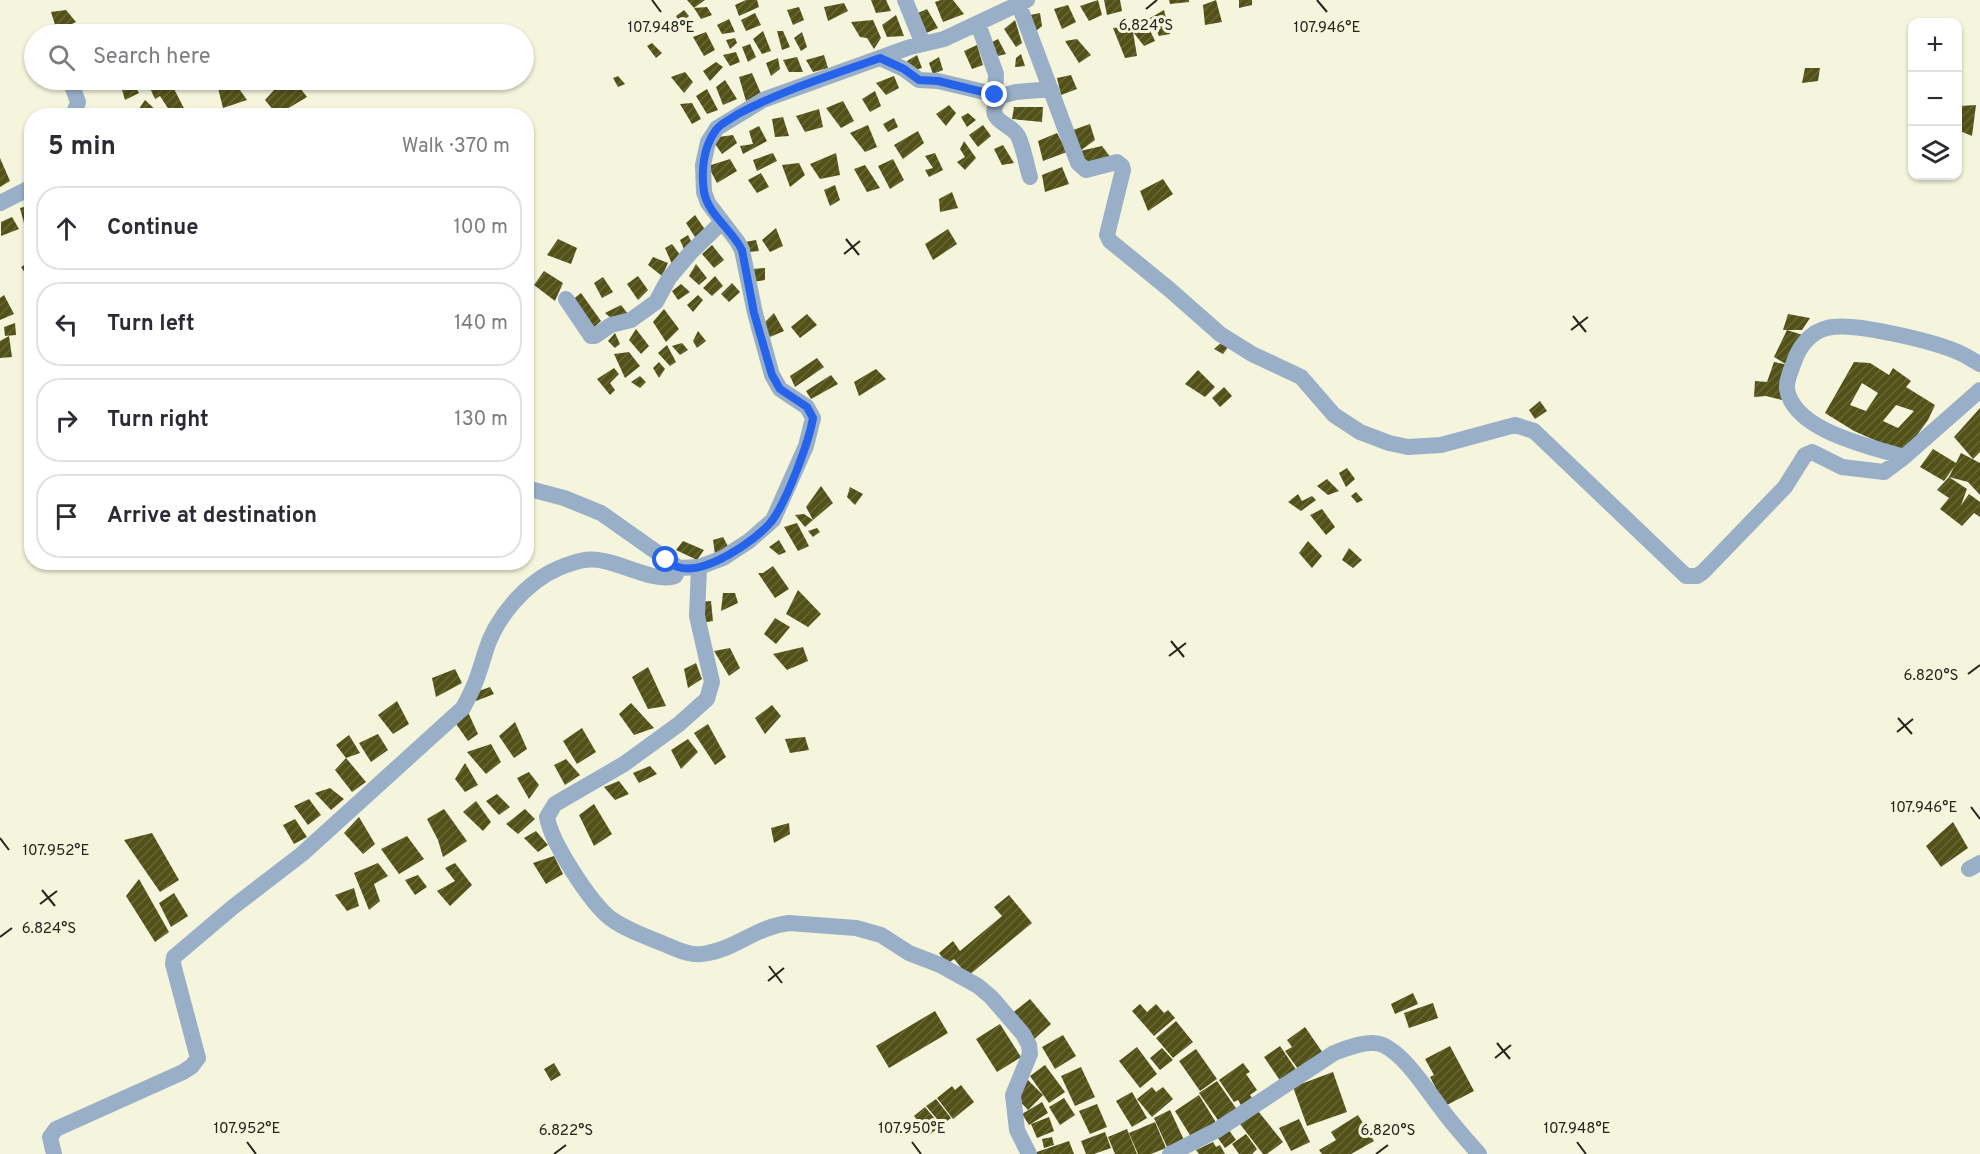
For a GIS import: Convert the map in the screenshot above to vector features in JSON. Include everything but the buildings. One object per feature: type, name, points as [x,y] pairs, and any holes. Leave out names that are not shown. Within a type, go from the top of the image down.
[{"type":"street","points":[[905,0],[923,44]]},
{"type":"street","points":[[534,490],[564,498],[601,513],[679,568],[699,567],[723,558],[749,541],[773,520],[806,446],[813,418],[807,407],[780,389],[772,375],[754,313],[744,255],[737,241],[708,202],[704,192],[703,165],[708,142],[717,128],[763,100],[880,58],[944,39],[1024,2],[1078,163],[1082,168],[1088,170],[1117,162],[1123,167],[1108,240],[1169,288],[1220,334],[1246,351],[1301,377],[1334,415],[1344,423],[1389,444],[1408,447],[1441,446],[1515,426],[1534,431],[1686,576],[1698,576],[1703,572],[1785,487],[1803,457],[1808,453],[1817,453],[1842,467],[1884,472],[1980,390]]},
{"type":"street","points":[[978,24],[996,74],[997,118],[1017,134],[1030,177]]},
{"type":"street","points":[[880,58],[904,69],[919,80],[938,81],[998,96],[1052,89]]},
{"type":"street","points":[[74,90],[78,102],[76,108]]},
{"type":"street","points":[[0,203],[24,191]]},
{"type":"street","points":[[566,299],[592,337],[611,325],[631,320],[656,302],[669,278],[691,252],[722,222]]},
{"type":"street","points":[[1904,457],[1852,441],[1821,428],[1799,412],[1790,397],[1788,380],[1796,357],[1807,339],[1827,328],[1841,326],[1873,330],[1950,349],[1980,364]]},
{"type":"street","points":[[54,1154],[51,1137],[56,1129],[192,1066],[198,1058],[175,973],[174,957],[233,907],[302,854],[463,708],[477,684],[485,652],[505,611],[530,586],[553,571],[581,560],[603,560],[663,578],[675,576],[679,568]]},
{"type":"street","points":[[699,567],[697,616],[712,682],[707,699],[679,724],[624,764],[555,804],[547,817],[548,825],[567,860],[584,887],[609,917],[635,932],[681,951],[708,954],[779,924],[856,928],[881,935],[909,953],[940,965],[978,986],[1004,1009],[1029,1045],[1030,1054],[1012,1095],[1017,1130],[1029,1154]]},
{"type":"street","points":[[1170,1154],[1217,1130],[1334,1053],[1348,1047],[1366,1044],[1383,1045],[1399,1058],[1419,1078],[1440,1108],[1479,1154]]},
{"type":"route","points":[[666,560],[679,568],[712,564],[749,541],[768,525],[773,520],[806,446],[813,418],[807,407],[780,389],[772,375],[754,313],[744,255],[737,241],[715,214],[704,192],[703,165],[708,142],[717,128],[763,100],[880,58],[904,69],[919,80],[938,81],[995,95]]}]
